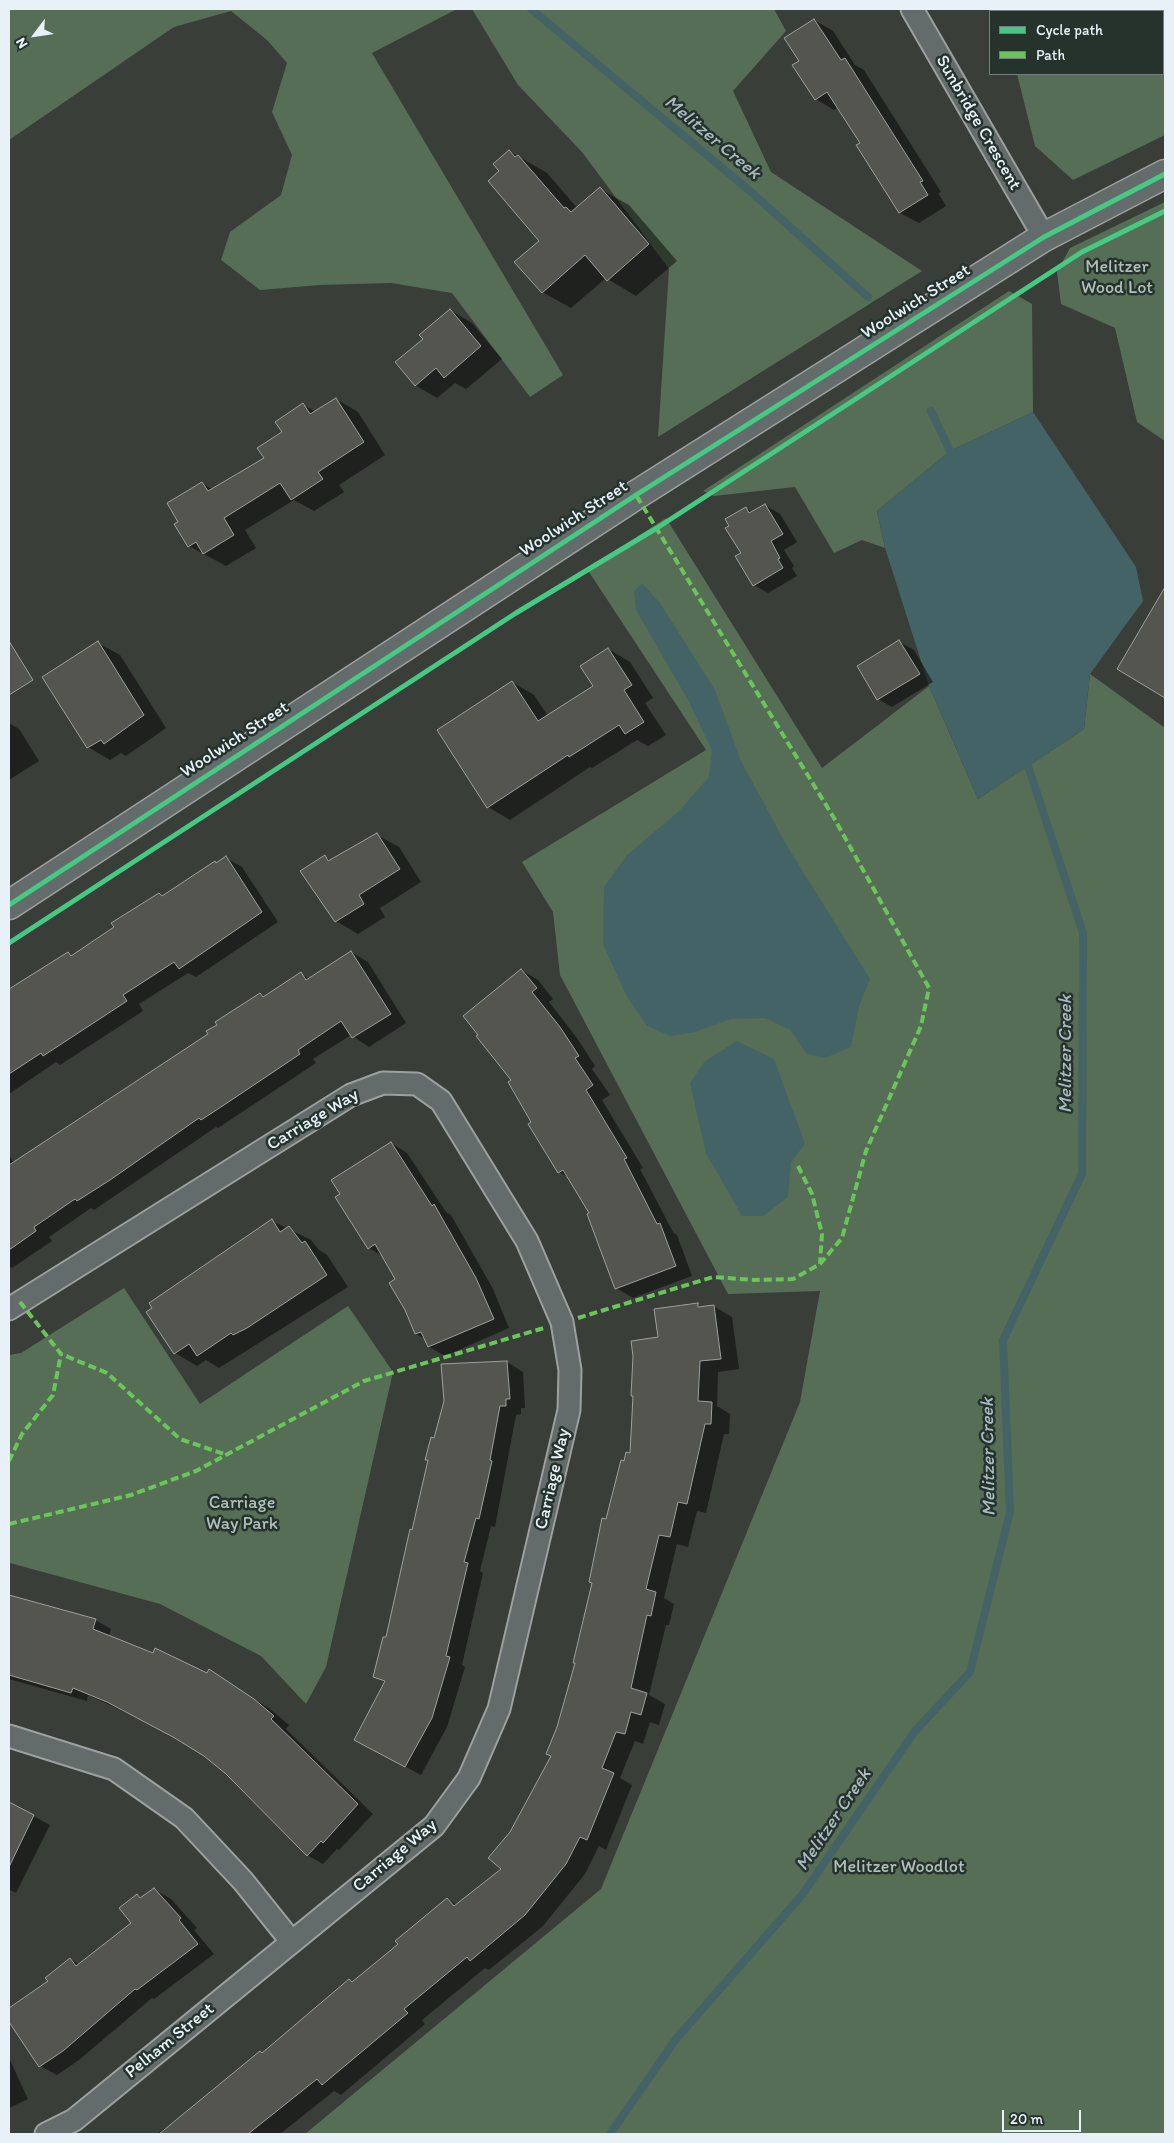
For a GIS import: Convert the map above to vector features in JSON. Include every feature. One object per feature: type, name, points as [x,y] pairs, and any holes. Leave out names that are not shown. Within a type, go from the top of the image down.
[{"type":"street","name":"Sunbridge Crescent","points":[[912,9],[1044,237]]},
{"type":"street","name":"Woolwich Street","points":[[9,905],[628,500],[1044,237],[1165,174]]},
{"type":"street","name":"Carriage Way","points":[[9,1309],[351,1095],[383,1083],[417,1084],[440,1101],[527,1242],[562,1322],[570,1370],[569,1410],[499,1709],[469,1778],[434,1826],[291,1941]]},
{"type":"street","points":[[9,1736],[114,1769],[184,1818],[243,1881],[291,1941]]},
{"type":"street","name":"Pelham Street","points":[[46,2134],[74,2120],[291,1941]]},
{"type":"green space","points":[[9,9],[457,9],[372,53],[563,375],[530,397],[452,293],[391,283],[320,285],[260,290],[221,260],[230,232],[281,195],[292,155],[272,112],[287,63],[267,40],[231,11],[174,27],[9,140]]},
{"type":"green space","points":[[472,9],[774,9],[786,31],[733,91],[771,172],[922,271],[658,437],[669,269],[582,152],[518,85]]},
{"type":"green space","points":[[1165,9],[1165,135],[1073,180],[1035,146],[1017,75],[1164,75],[1164,10],[1000,10]]},
{"type":"green space","name":"Melitzer Wood Lot","points":[[1165,202],[1165,441],[1137,422],[1115,328],[1061,304],[1057,272],[1070,248]]},
{"type":"green space","points":[[1009,291],[1032,304],[1033,412],[950,451],[877,511],[885,548],[862,540],[834,553],[795,487],[714,496],[703,491]]},
{"type":"green space","name":"Melitzer Woodlot","points":[[666,518],[822,768],[929,686],[978,799],[1084,729],[1090,674],[1165,728],[1165,2134],[305,2134],[601,1889],[800,1402],[820,1291],[728,1294],[560,975],[553,912],[522,862],[706,750],[587,569]]},
{"type":"green space","name":"Carriage Way Park","points":[[124,1288],[200,1404],[348,1306],[393,1372],[326,1667],[306,1704],[261,1656],[160,1604],[10,1563],[9,1565],[9,1355],[21,1353]]},
{"type":"water","points":[[1033,412],[1136,567],[1143,601],[1090,674],[1084,729],[978,799],[929,686],[885,548],[877,511],[950,451]]},
{"type":"water","points":[[642,583],[660,603],[715,690],[741,761],[787,846],[870,979],[859,1006],[851,1047],[825,1058],[807,1054],[790,1030],[765,1018],[731,1019],[695,1032],[671,1036],[647,1026],[626,995],[603,944],[604,887],[627,855],[678,812],[709,777],[712,750],[688,700],[636,610],[634,591]]},
{"type":"water","points":[[737,1041],[774,1059],[805,1144],[791,1162],[788,1197],[763,1216],[742,1216],[706,1153],[690,1083],[705,1061]]},
{"type":"building","points":[[814,19],[841,60],[845,58],[923,181],[920,182],[928,195],[899,213],[856,145],[860,143],[827,92],[815,100],[792,65],[799,61],[784,38]]},
{"type":"building","points":[[509,150],[515,157],[518,155],[564,208],[566,207],[571,212],[600,187],[649,244],[607,281],[585,255],[542,293],[514,262],[539,241],[488,181],[499,171],[493,164]]},
{"type":"building","points":[[450,309],[481,346],[444,378],[436,368],[415,386],[395,362],[423,339],[419,335]]},
{"type":"building","points":[[336,398],[364,442],[318,472],[323,479],[291,500],[280,483],[224,518],[234,535],[203,554],[196,542],[188,547],[174,524],[178,522],[167,503],[202,482],[208,491],[264,458],[257,448],[282,432],[275,422],[303,403],[310,414]]},
{"type":"building","points":[[765,504],[783,534],[771,541],[783,568],[753,586],[735,556],[741,553],[725,528],[729,526],[725,519],[746,507],[749,513]]},
{"type":"building","points":[[1165,587],[1165,698],[1117,669]]},
{"type":"building","points":[[899,640],[920,674],[877,700],[857,666]]},
{"type":"building","points":[[9,641],[33,680],[9,695]]},
{"type":"building","points":[[98,641],[144,715],[104,744],[101,740],[87,748],[42,677]]},
{"type":"building","points":[[608,648],[632,685],[624,690],[644,722],[625,734],[619,725],[569,757],[568,755],[487,808],[437,730],[512,681],[538,721],[593,686],[580,666]]},
{"type":"building","points":[[377,833],[400,869],[359,895],[364,904],[335,922],[300,871],[325,855],[328,861]]},
{"type":"building","points":[[226,856],[262,912],[179,969],[174,962],[123,995],[127,1001],[43,1056],[41,1053],[9,1074],[9,989],[68,952],[71,956],[114,927],[111,923],[159,893],[162,896],[215,861],[216,863]]},
{"type":"building","points":[[351,951],[391,1014],[352,1038],[341,1021],[298,1050],[300,1054],[224,1105],[201,1120],[199,1118],[110,1180],[77,1201],[75,1199],[34,1227],[36,1231],[9,1250],[9,1165],[208,1034],[206,1031],[217,1025],[215,1022],[260,993],[263,997],[301,972],[306,980]]},
{"type":"building","points":[[521,969],[537,988],[532,992],[560,1027],[579,1056],[575,1058],[593,1085],[586,1090],[627,1158],[624,1159],[657,1224],[660,1223],[676,1266],[615,1289],[587,1214],[589,1213],[563,1170],[558,1173],[528,1124],[531,1122],[508,1082],[511,1080],[476,1036],[478,1035],[463,1016]]},
{"type":"building","points":[[391,1142],[432,1206],[434,1204],[476,1278],[494,1319],[428,1347],[421,1332],[415,1334],[405,1310],[389,1283],[395,1279],[375,1244],[368,1249],[335,1197],[340,1194],[331,1180]]},
{"type":"building","points":[[272,1219],[280,1232],[289,1226],[302,1243],[305,1241],[327,1275],[247,1328],[233,1335],[231,1333],[197,1356],[189,1344],[174,1354],[146,1312],[152,1308],[149,1303]]},
{"type":"building","points":[[698,1303],[698,1307],[714,1305],[721,1359],[700,1361],[698,1401],[712,1402],[711,1424],[705,1424],[687,1504],[678,1502],[670,1537],[659,1535],[646,1589],[656,1592],[651,1616],[647,1615],[631,1688],[647,1693],[641,1715],[631,1712],[625,1734],[616,1732],[602,1768],[614,1773],[587,1840],[580,1837],[566,1864],[525,1915],[470,1961],[467,1957],[404,2009],[408,2013],[322,2085],[317,2079],[248,2134],[159,2134],[260,2051],[262,2053],[349,1979],[352,1982],[398,1944],[395,1941],[447,1898],[454,1906],[501,1869],[488,1858],[510,1832],[551,1756],[546,1754],[557,1727],[575,1663],[573,1663],[592,1583],[589,1582],[602,1518],[606,1519],[621,1460],[624,1461],[626,1452],[630,1453],[633,1396],[631,1396],[633,1356],[631,1341],[658,1337],[654,1309]]},
{"type":"building","points":[[507,1361],[510,1399],[506,1399],[506,1406],[500,1406],[490,1460],[492,1461],[479,1519],[476,1518],[464,1562],[468,1563],[446,1656],[450,1657],[432,1718],[405,1767],[354,1740],[385,1681],[373,1677],[383,1637],[386,1637],[410,1529],[412,1530],[428,1460],[425,1460],[431,1437],[434,1438],[444,1401],[441,1364]]},
{"type":"building","points":[[9,1595],[96,1619],[93,1629],[153,1653],[155,1648],[207,1673],[209,1669],[254,1699],[274,1716],[271,1719],[358,1804],[323,1843],[321,1841],[307,1856],[226,1774],[204,1756],[173,1737],[107,1702],[73,1688],[71,1693],[9,1675]]},
{"type":"building","points":[[9,1802],[34,1815],[9,1867]]},
{"type":"building","points":[[154,1888],[181,1918],[179,1920],[198,1944],[137,1990],[135,1989],[63,2051],[39,2067],[9,2022],[9,2008],[48,1981],[45,1978],[70,1958],[76,1966],[131,1923],[119,1908],[137,1894],[140,1898]]},
{"type":"waterway","name":"Melitzer Creek","points":[[531,9],[750,191],[868,297]]},
{"type":"waterway","points":[[931,411],[950,451]]},
{"type":"waterway","name":"Melitzer Creek","points":[[610,2134],[676,2039],[802,1895],[915,1731],[970,1672],[1010,1512],[1003,1340],[1082,1174],[1083,933],[1028,766]]},
{"type":"marked path","points":[[578,1318],[713,1277],[754,1280],[793,1279],[820,1264],[842,1238],[866,1151],[921,1026],[929,988],[834,818],[636,495]]},
{"type":"marked path","points":[[798,1166],[812,1194],[822,1234],[820,1264]]},
{"type":"marked path","points":[[20,1302],[61,1354],[107,1373],[180,1439],[227,1455]]},
{"type":"marked path","points":[[9,1524],[131,1495],[196,1471],[364,1381],[544,1328]]},
{"type":"marked path","points":[[9,1461],[22,1434],[53,1395],[61,1354]]},
{"type":"cycle path","points":[[9,905],[636,495],[1044,237],[1165,174]]},
{"type":"cycle path","points":[[9,943],[516,613],[657,528],[1082,252],[1165,211]]}]
